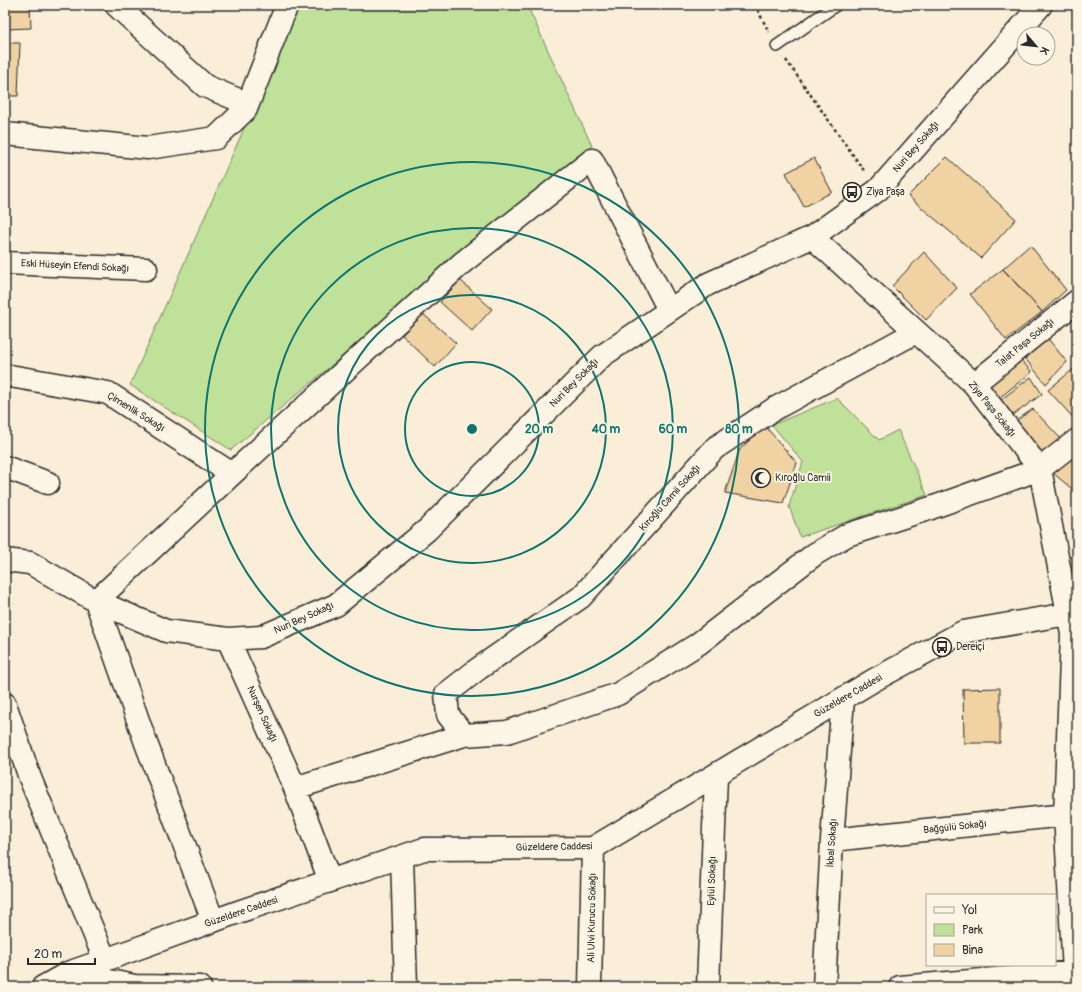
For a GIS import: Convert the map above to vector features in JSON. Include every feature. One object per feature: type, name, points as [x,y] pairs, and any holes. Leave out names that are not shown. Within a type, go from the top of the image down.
[{"type":"street","points":[[116,5],[205,86],[248,104]]},
{"type":"street","points":[[5,134],[148,148],[216,138],[246,109],[288,5]]},
{"type":"street","name":"Nuri Bey Sokağı","points":[[5,560],[30,563],[96,601],[166,631],[228,639],[261,637],[336,605],[427,530],[602,356],[708,284],[812,237],[878,190],[1041,5]]},
{"type":"street","points":[[213,921],[146,743],[96,601],[462,263],[592,160],[669,310]]},
{"type":"street","name":"Ziya Paşa Sokağı","points":[[812,237],[974,384],[1040,470],[1074,623],[1071,815],[1075,972]]},
{"type":"street","name":"Eski Hüseyin Efendi Sokağı","points":[[5,263],[146,269]]},
{"type":"street","name":"Talat Paşa Sokağı","points":[[974,384],[1077,301]]},
{"type":"street","name":"Kıroğlu Camii Sokağı","points":[[464,735],[448,715],[446,694],[478,669],[581,597],[715,448],[774,409],[916,332]]},
{"type":"street","name":"Çimenlik Sokağı","points":[[5,376],[108,393],[232,474]]},
{"type":"street","points":[[295,788],[464,735],[507,732],[618,694],[698,644],[815,554],[847,535],[931,508],[1040,470],[1077,440]]},
{"type":"street","points":[[5,467],[48,483]]},
{"type":"street","name":"Güzeldere Caddesi","points":[[43,987],[68,973],[213,921],[424,849],[593,848],[874,680],[963,632],[1074,623]]},
{"type":"street","name":"Nurşen Sokağı","points":[[228,639],[295,788],[330,881]]},
{"type":"street","name":"İkbal Sokağı","points":[[824,987],[832,840],[843,699]]},
{"type":"street","points":[[5,704],[30,778],[105,960]]},
{"type":"street","name":"Eylül Sokağı","points":[[708,987],[716,775]]},
{"type":"street","name":"Bağgülü Sokağı","points":[[832,840],[1071,815]]},
{"type":"street","name":"Ali Ulvi Kurucu Sokağı","points":[[590,987],[593,848]]},
{"type":"street","points":[[402,857],[406,987]]},
{"type":"street","points":[[900,987],[1075,972]]},
{"type":"street","points":[[68,973],[135,986],[200,987]]},
{"type":"lane","points":[[777,46],[836,5]]},
{"type":"path","points":[[755,5],[777,46],[878,190]]},
{"type":"green space","points":[[299,5],[527,5],[592,146],[231,450],[130,385]]},
{"type":"green space","points":[[837,398],[879,440],[898,430],[927,495],[800,537],[789,506],[803,462],[772,425]]},
{"type":"building","points":[[5,5],[30,5],[31,28],[5,29]]},
{"type":"building","points":[[5,43],[20,43],[18,96],[5,96]]},
{"type":"building","points":[[947,157],[1016,219],[981,258],[908,196]]},
{"type":"building","points":[[814,158],[832,192],[804,207],[786,173]]},
{"type":"building","points":[[1030,245],[1066,290],[1042,312],[1003,269]]},
{"type":"building","points":[[924,252],[957,288],[926,320],[892,286]]},
{"type":"building","points":[[1003,269],[1042,312],[1006,340],[970,294]]},
{"type":"building","points":[[460,280],[492,309],[472,331],[440,302]]},
{"type":"building","points":[[423,314],[456,343],[435,367],[402,335]]},
{"type":"building","points":[[1045,335],[1067,362],[1046,384],[1023,356]]},
{"type":"building","points":[[1019,358],[1032,372],[999,398],[986,382]]},
{"type":"building","points":[[1077,366],[1077,422],[1048,390]]},
{"type":"building","points":[[1031,377],[1042,394],[1012,416],[999,401]]},
{"type":"building","points":[[1033,409],[1061,439],[1036,460],[1008,426]]},
{"type":"building","name":"Kıroğlu Camii","points":[[765,426],[797,463],[783,503],[725,493],[740,449]]},
{"type":"building","points":[[1077,454],[1077,493],[1053,473]]},
{"type":"building","points":[[1077,556],[1077,602],[1065,559]]},
{"type":"building","points":[[1000,688],[1000,743],[964,743],[963,689]]},
{"type":"place","name":"Ziya Paşa","points":[[852,192]]},
{"type":"place","name":"Kıroğlu Camii","points":[[761,478]]},
{"type":"place","name":"Dereiçi","points":[[942,647]]}]
